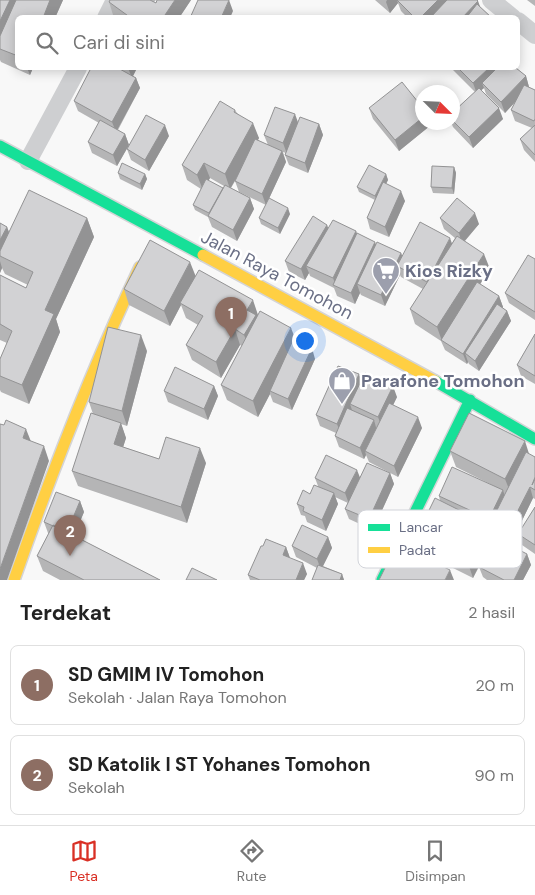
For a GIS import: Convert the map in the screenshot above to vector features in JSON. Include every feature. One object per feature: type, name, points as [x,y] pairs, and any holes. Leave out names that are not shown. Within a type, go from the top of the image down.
[{"type":"main road","name":"Jalan Raya Tomohon","points":[[0,146],[156,235],[470,400],[535,439]]},
{"type":"main road","points":[[14,580],[109,332],[146,256]]},
{"type":"main road","points":[[416,510],[470,400]]},
{"type":"main road","points":[[382,580],[388,568]]},
{"type":"street","points":[[108,15],[115,0]]},
{"type":"street","points":[[491,0],[509,15]]},
{"type":"street","points":[[520,23],[535,35]]},
{"type":"street","points":[[28,161],[77,70]]},
{"type":"street","points":[[48,489],[66,497]]},
{"type":"building","points":[[0,0],[10,0],[0,21]]},
{"type":"building","points":[[16,0],[50,0],[44,15],[15,15],[15,55],[0,49],[0,36]]},
{"type":"building","points":[[110,0],[150,0],[156,3],[157,0],[175,0],[165,15],[127,15],[109,2]]},
{"type":"building","points":[[198,0],[229,0],[222,15],[191,15]]},
{"type":"building","points":[[397,0],[438,0],[423,15],[412,15]]},
{"type":"building","points":[[447,0],[478,1],[465,15],[433,15]]},
{"type":"building","points":[[477,4],[489,15],[468,15]]},
{"type":"building","points":[[90,70],[122,70],[136,78],[112,122],[74,101]]},
{"type":"building","points":[[460,70],[487,70],[473,83]]},
{"type":"building","points":[[495,70],[518,70],[526,76],[501,102],[482,83]]},
{"type":"building","points":[[402,82],[415,98],[415,124],[395,140],[369,108]]},
{"type":"building","points":[[524,85],[535,90],[534,121],[511,110]]},
{"type":"building","points":[[479,88],[499,108],[469,137],[460,128],[460,106]]},
{"type":"building","points":[[220,101],[253,123],[225,174],[204,163],[197,175],[182,165]]},
{"type":"building","points":[[275,107],[295,114],[283,143],[264,135]]},
{"type":"building","points":[[146,115],[165,125],[145,160],[127,149]]},
{"type":"building","points":[[300,117],[319,124],[305,163],[285,155]]},
{"type":"building","points":[[100,120],[125,134],[113,155],[88,142]]},
{"type":"building","points":[[535,125],[535,155],[520,139]]},
{"type":"building","points":[[255,139],[282,151],[262,194],[235,181]]},
{"type":"building","points":[[122,163],[145,174],[140,184],[118,173]]},
{"type":"building","points":[[369,165],[386,174],[375,196],[357,187]]},
{"type":"building","points":[[432,166],[454,167],[452,188],[431,187]]},
{"type":"building","points":[[206,179],[223,188],[209,213],[193,205]]},
{"type":"building","points":[[383,182],[401,191],[385,227],[367,218]]},
{"type":"building","points":[[225,185],[250,198],[233,230],[208,216]]},
{"type":"building","points":[[29,190],[87,218],[45,310],[54,314],[22,385],[0,376],[0,359],[12,331],[0,324],[0,275],[26,288],[33,272],[0,256],[0,251]]},
{"type":"building","points":[[269,198],[288,208],[278,228],[259,218]]},
{"type":"building","points":[[457,198],[475,213],[459,233],[440,218]]},
{"type":"building","points":[[313,216],[327,225],[301,269],[285,261]]},
{"type":"building","points":[[333,220],[356,231],[333,278],[306,266]]},
{"type":"building","points":[[420,222],[450,238],[427,282],[397,266]]},
{"type":"building","points":[[0,223],[7,227],[0,240]]},
{"type":"building","points":[[357,233],[375,242],[351,293],[333,285]]},
{"type":"building","points":[[457,236],[484,254],[437,327],[410,309]]},
{"type":"building","points":[[150,240],[190,262],[164,311],[124,289]]},
{"type":"building","points":[[377,242],[401,253],[381,295],[357,284]]},
{"type":"building","points":[[528,255],[535,259],[535,312],[505,293]]},
{"type":"building","points":[[199,270],[253,300],[247,310],[256,315],[244,335],[235,329],[216,362],[186,345],[203,316],[180,303]]},
{"type":"building","points":[[477,282],[499,296],[463,354],[441,340]]},
{"type":"building","points":[[497,304],[507,311],[475,361],[465,353]]},
{"type":"building","points":[[260,311],[291,328],[253,401],[221,385]]},
{"type":"building","points":[[108,327],[141,335],[122,411],[89,402]]},
{"type":"building","points":[[535,334],[535,376],[517,365]]},
{"type":"building","points":[[293,340],[312,348],[288,399],[270,391]]},
{"type":"building","points":[[338,366],[359,374],[337,424],[316,415]]},
{"type":"building","points":[[175,367],[214,386],[204,409],[164,391]]},
{"type":"building","points":[[365,373],[393,386],[378,417],[350,404]]},
{"type":"building","points":[[389,403],[418,417],[394,466],[365,451]]},
{"type":"building","points":[[347,408],[374,420],[360,448],[335,436]]},
{"type":"building","points":[[91,413],[121,423],[114,444],[159,459],[166,437],[200,448],[181,507],[72,471]]},
{"type":"building","points":[[469,413],[525,441],[505,479],[450,451]]},
{"type":"building","points":[[6,420],[26,429],[23,438],[44,446],[0,569],[0,424],[4,425]]},
{"type":"building","points":[[526,452],[535,457],[535,477],[532,485],[535,479],[535,490],[530,487],[518,510],[497,510]]},
{"type":"building","points":[[326,455],[357,470],[345,493],[315,478]]},
{"type":"building","points":[[367,463],[390,473],[373,510],[358,510],[358,514],[345,509]]},
{"type":"building","points":[[452,467],[503,490],[493,510],[469,510],[439,496]]},
{"type":"building","points":[[314,485],[334,493],[322,520],[303,511],[304,507],[297,504],[303,490],[310,494]]},
{"type":"building","points":[[56,492],[80,501],[67,532],[44,522]]},
{"type":"building","points":[[435,498],[459,510],[429,510]]},
{"type":"building","points":[[535,507],[535,545],[522,537],[522,528]]},
{"type":"building","points":[[53,525],[160,580],[84,580],[37,556]]},
{"type":"building","points":[[302,525],[328,537],[317,559],[292,546]]},
{"type":"building","points":[[266,539],[286,547],[283,555],[303,563],[296,580],[260,580],[248,575]]},
{"type":"building","points":[[522,551],[527,554],[522,564]]},
{"type":"building","points":[[318,565],[342,574],[340,580],[312,580]]},
{"type":"building","points":[[192,568],[217,580],[186,580]]},
{"type":"building","points":[[385,568],[446,568],[450,570],[445,580],[379,580]]},
{"type":"building","points":[[481,568],[520,568],[514,580],[504,580]]},
{"type":"traffic: fast","points":[[0,146],[203,255]]},
{"type":"traffic: fast","points":[[435,381],[535,439]]},
{"type":"traffic: fast","points":[[416,510],[470,400]]},
{"type":"traffic: fast","points":[[382,580],[388,568]]},
{"type":"traffic: slow","points":[[203,255],[435,381]]},
{"type":"traffic: slow","points":[[14,580],[73,422],[105,344],[140,267]]},
{"type":"place","name":"Kios Rizky","points":[[386,295]]},
{"type":"place","name":"SD GMIM IV Tomohon","points":[[231,338]]},
{"type":"place","name":"Parafone Tomohon","points":[[342,405]]},
{"type":"place","name":"SD Katolik I ST Yohanes Tomohon","points":[[70,556]]}]
